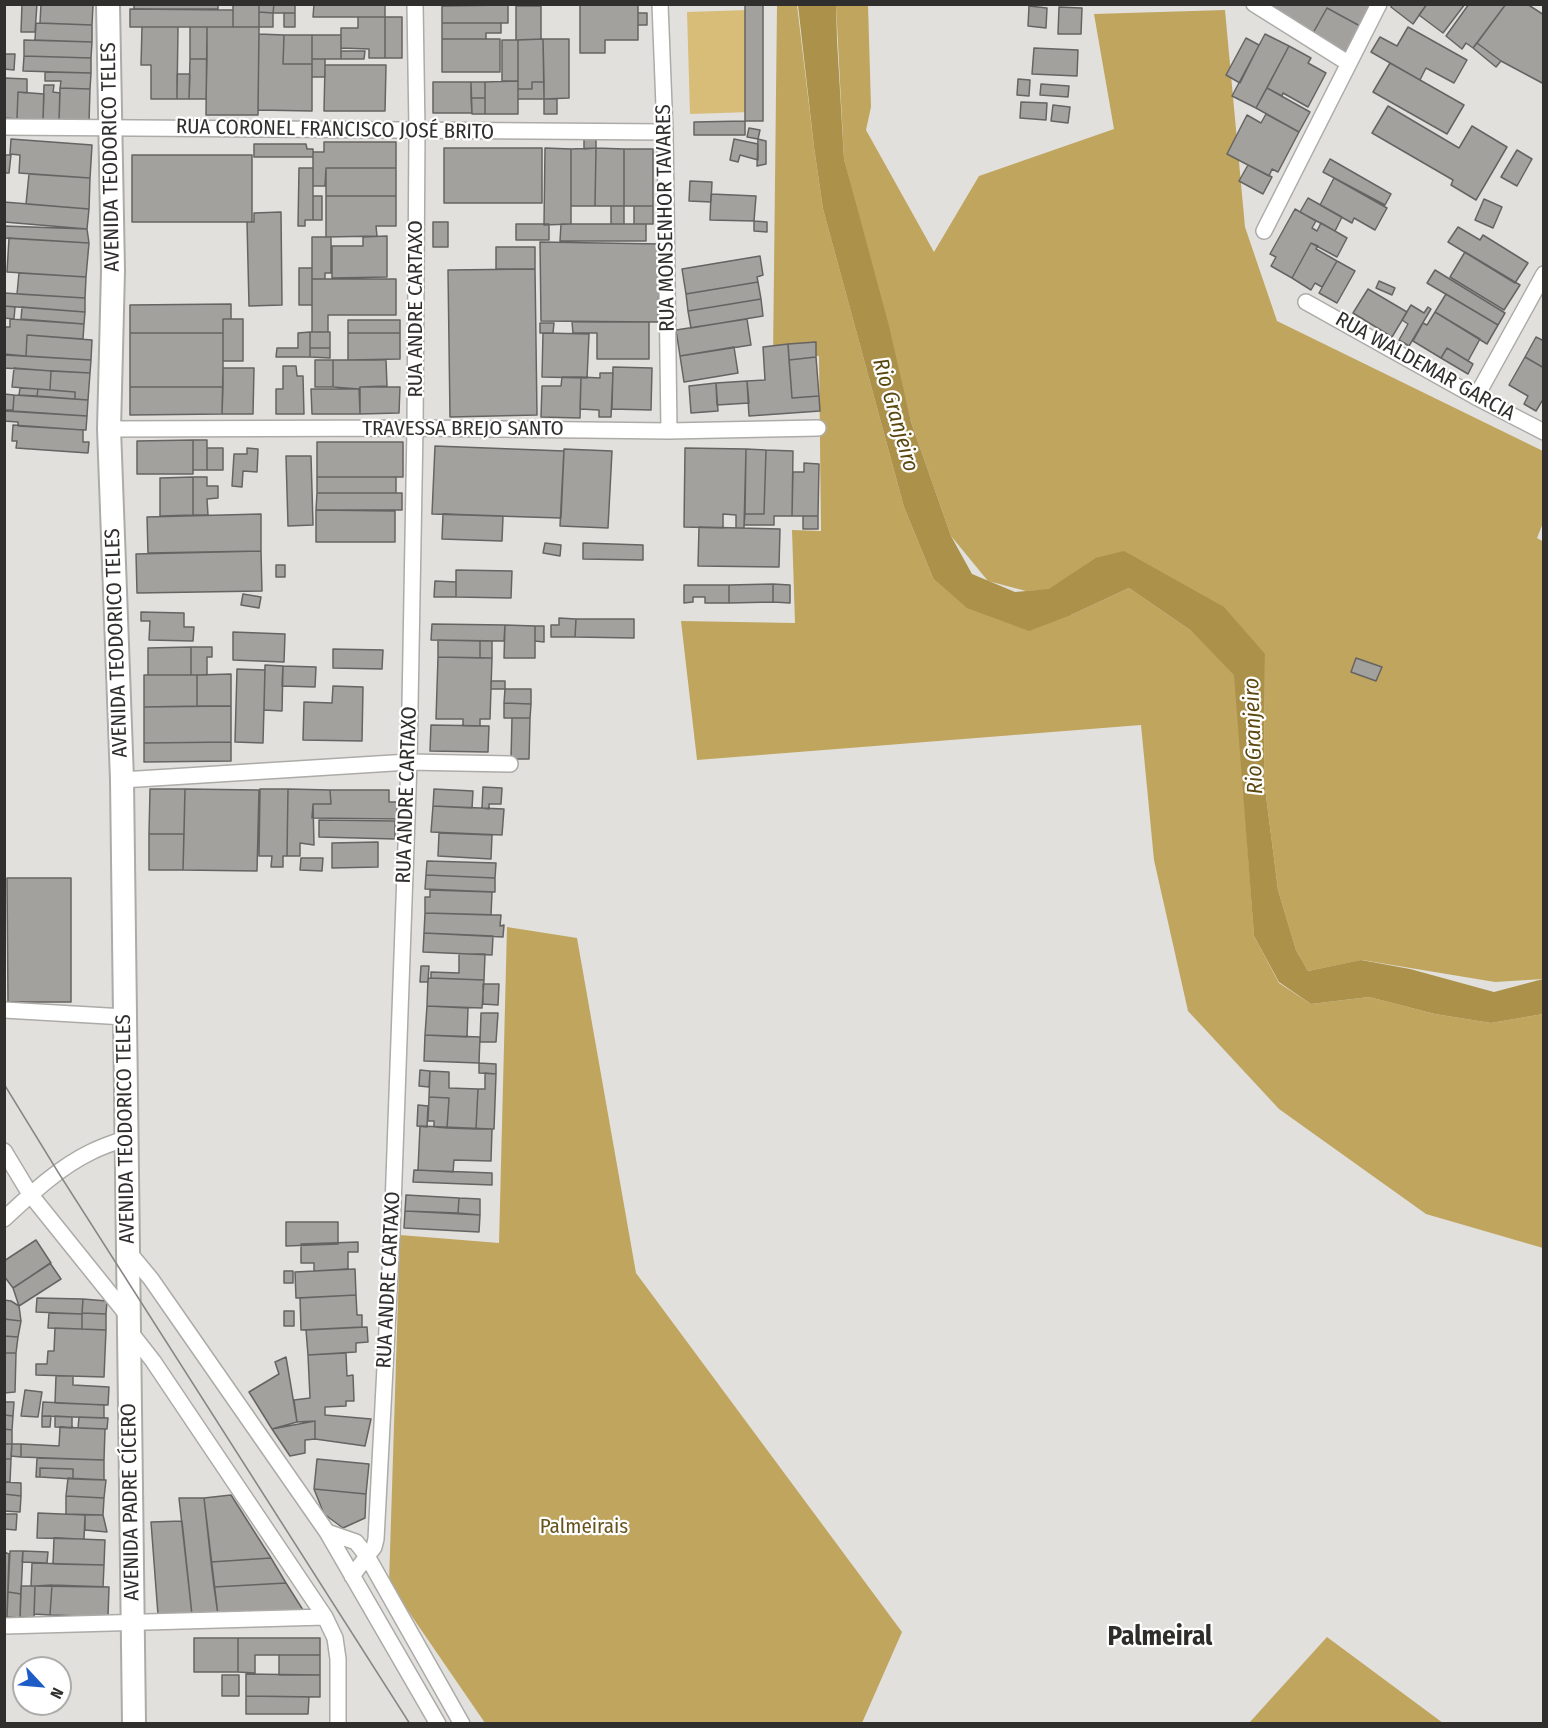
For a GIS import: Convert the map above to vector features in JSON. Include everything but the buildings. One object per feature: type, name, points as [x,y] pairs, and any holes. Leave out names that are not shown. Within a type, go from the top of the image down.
[{"type":"main road","name":"AVENIDA TEODORICO TELES","points":[[108,4],[113,271],[109,429],[122,780],[127,1281]]},
{"type":"main road","name":"AVENIDA PADRE CÍCERO","points":[[127,1281],[134,1724]]},
{"type":"street","name":"RUA ANDRE CARTAXO","points":[[352,1576],[374,1547],[376,1539],[392,1234],[410,762],[417,130],[415,4]]},
{"type":"street","name":"RUA MONSENHOR TAVARES","points":[[660,4],[665,132],[669,431]]},
{"type":"street","points":[[1254,4],[1348,63]]},
{"type":"street","points":[[1264,231],[1379,4]]},
{"type":"street","name":"RUA CORONEL FRANCISCO JOSÉ BRITO","points":[[4,127],[665,132]]},
{"type":"street","points":[[1476,397],[1544,273]]},
{"type":"street","name":"RUA WALDEMAR GARCIA","points":[[1306,302],[1476,397],[1544,432]]},
{"type":"street","name":"TRAVESSA BREJO SANTO","points":[[109,429],[415,428],[669,431],[818,428]]},
{"type":"street","points":[[122,780],[410,762],[510,764]]},
{"type":"street","points":[[4,1010],[125,1017]]},
{"type":"street","points":[[4,1219],[58,1172],[90,1152],[127,1137]]},
{"type":"street","points":[[4,1151],[30,1194],[128,1322],[326,1617],[335,1638],[338,1724]]},
{"type":"street","points":[[127,1249],[151,1279],[327,1532],[438,1724]]},
{"type":"street","points":[[327,1532],[356,1542],[367,1556],[462,1724]]},
{"type":"street","points":[[4,1626],[326,1617]]},
{"type":"shaded area","points":[[748,10],[751,112],[690,114],[687,12]]},
{"type":"green space","points":[[777,5],[797,5],[823,209],[904,507],[933,578],[1071,615],[1129,588],[1190,630],[1235,675],[1254,936],[1279,983],[1311,1004],[1369,997],[1435,1014],[1491,1023],[1543,1014],[1543,1248],[1426,1214],[1279,1109],[1188,1011],[1154,860],[1141,725],[697,760],[681,621],[795,623],[792,530],[821,531],[819,356],[773,358]]},
{"type":"green space","points":[[836,5],[868,5],[871,107],[866,130],[934,252],[979,176],[1114,129],[1094,14],[1225,10],[1245,227],[1277,321],[1543,451],[1543,523],[1537,538],[1544,542],[1543,979],[1495,982],[1362,960],[1308,971],[1296,950],[1278,890],[1264,780],[1265,654],[1095,558],[1049,590],[1026,591],[988,581],[951,536],[911,422],[844,159]]},
{"type":"green space","name":"Palmeirais","points":[[507,927],[577,938],[636,1273],[902,1632],[862,1723],[485,1723],[389,1583],[400,1235],[499,1243]]},
{"type":"green space","points":[[1327,1637],[1443,1723],[1249,1723]]},
{"type":"water","name":"Rio Granjeiro","points":[[798,5],[836,5],[844,159],[889,326],[911,422],[951,536],[972,574],[1015,592],[1049,589],[1095,558],[1124,551],[1224,607],[1265,654],[1264,780],[1278,890],[1296,950],[1308,971],[1361,960],[1410,969],[1494,992],[1543,979],[1543,1014],[1491,1023],[1435,1014],[1369,997],[1311,1004],[1279,982],[1254,936],[1234,675],[1190,630],[1129,588],[1071,615],[1029,631],[967,608],[933,578],[904,507],[823,209]]},
{"type":"tram line","points":[[4,1084],[410,1724]]},
{"type":"district","name":"Palmeiral","points":[[1160,1637]]}]
